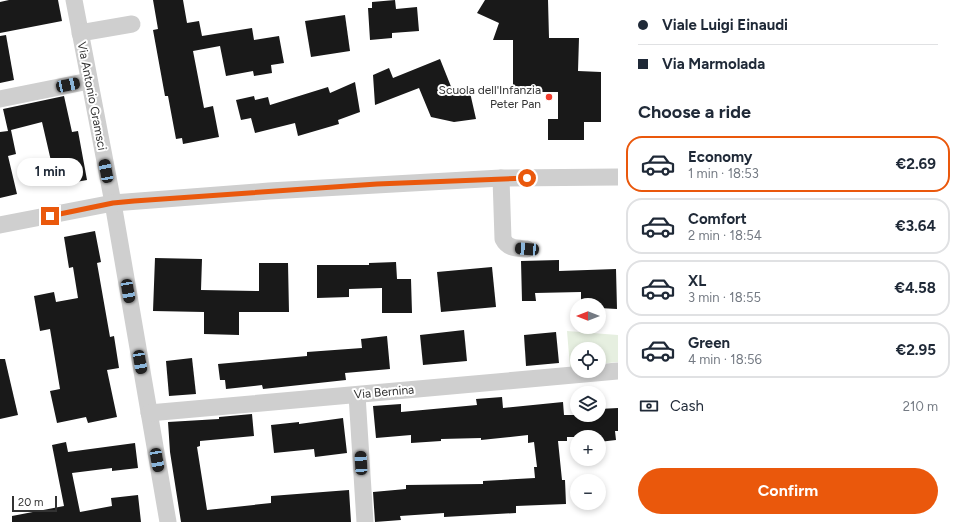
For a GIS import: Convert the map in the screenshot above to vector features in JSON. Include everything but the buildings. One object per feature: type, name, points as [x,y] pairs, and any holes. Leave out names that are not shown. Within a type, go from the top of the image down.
[{"type":"street","name":"Via Antonio Gramsci","points":[[74,0],[113,203],[168,522]]},
{"type":"street","points":[[80,33],[132,24]]},
{"type":"street","points":[[0,99],[89,81]]},
{"type":"street","points":[[0,225],[113,203],[269,191],[443,181],[501,181],[618,177]]},
{"type":"street","points":[[501,181],[503,239],[505,243],[511,247],[527,249]]},
{"type":"street","name":"Via Bernina","points":[[149,413],[618,372]]},
{"type":"street","points":[[357,395],[365,522]]},
{"type":"green space","points":[[567,331],[570,331],[570,334],[618,335],[618,362],[606,363],[606,342],[570,342],[570,367]]},
{"type":"place","name":"Scuola dell'Infanzia Peter Pan","points":[[549,97]]},
{"type":"route","points":[[50,216],[113,203],[134,201],[377,184],[527,178]]}]
